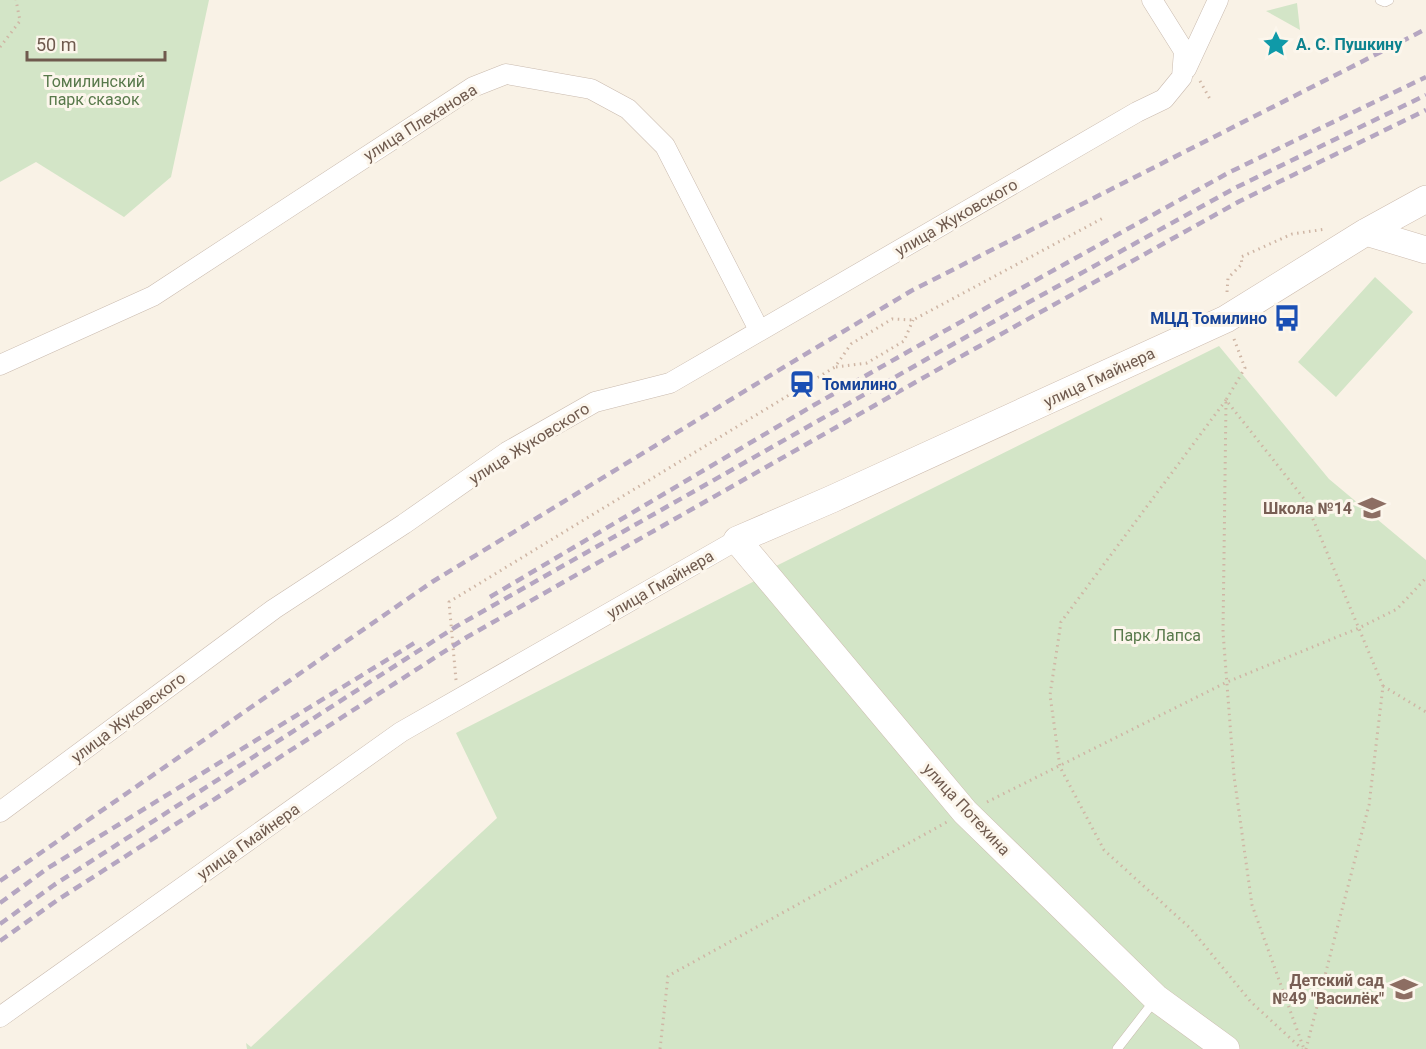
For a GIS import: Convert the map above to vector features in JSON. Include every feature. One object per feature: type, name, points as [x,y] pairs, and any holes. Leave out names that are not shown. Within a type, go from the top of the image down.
[{"type":"street","points":[[1152,0],[1184,51],[1191,78]]},
{"type":"street","name":"улица Жуковского","points":[[0,812],[274,609],[404,525],[507,452],[595,402],[670,383],[1137,112],[1164,99],[1191,78],[1204,34],[1218,0]]},
{"type":"street","name":"улица Плеханова","points":[[0,365],[153,296],[473,87],[506,74],[591,89],[628,109],[665,146],[759,330]]},
{"type":"street","name":"улица Гмайнера","points":[[0,1017],[401,732],[737,540],[1226,319],[1366,232],[1426,199]]},
{"type":"street","points":[[1366,232],[1426,250]]},
{"type":"street","name":"улица Потехина","points":[[737,540],[965,812],[1156,999],[1226,1049]]},
{"type":"lane","points":[[1380,0],[1385,2],[1389,0]]},
{"type":"lane","points":[[1117,1049],[1156,999]]},
{"type":"path","points":[[0,47],[20,21],[16,0]]},
{"type":"path","points":[[1191,78],[1211,101]]},
{"type":"path","points":[[458,700],[449,602],[835,367],[851,344],[892,319],[913,320],[1105,217]]},
{"type":"path","points":[[1304,1049],[1251,1002],[1191,929],[1104,850],[1060,767],[1050,695],[1061,622],[1226,400],[1245,368],[1226,319],[1228,278],[1242,264],[1241,257],[1292,234],[1331,229]]},
{"type":"path","points":[[835,367],[867,363],[904,341],[913,320]]},
{"type":"path","points":[[1226,400],[1305,500],[1383,686],[1369,805],[1304,1049]]},
{"type":"path","points":[[1226,400],[1223,632],[1234,776],[1252,905],[1304,1049]]},
{"type":"path","points":[[660,1049],[668,976],[965,812],[1060,767],[1227,682],[1359,628],[1396,609],[1426,578]]},
{"type":"path","points":[[1383,686],[1426,712]]},
{"type":"green space","name":"Томилинский парк сказок","points":[[0,0],[209,0],[171,177],[124,217],[36,162],[0,182]]},
{"type":"green space","points":[[1297,3],[1300,30],[1266,11]]},
{"type":"green space","points":[[1375,277],[1413,312],[1336,397],[1298,362]]},
{"type":"green space","name":"Парк Лапса","points":[[1219,346],[1329,479],[1426,560],[1426,1049],[247,1049],[246,1043],[251,1047],[497,818],[456,733],[778,569],[776,566]]},
{"type":"railway","points":[[0,881],[432,582],[911,291],[1426,29]]},
{"type":"railway","points":[[490,597],[814,405],[1228,173],[1426,77]]},
{"type":"railway","points":[[0,924],[54,885],[457,626],[948,347],[1235,188],[1426,95]]},
{"type":"railway","points":[[0,941],[59,899],[467,637],[1240,201],[1426,110]]},
{"type":"railway","points":[[0,903],[48,868],[416,642]]},
{"type":"place","name":"А. С. Пушкину","points":[[1276,44]]},
{"type":"place","name":"МЦД Томилино","points":[[1287,318]]},
{"type":"place","name":"Томилино","points":[[802,384]]},
{"type":"place","name":"Школа №14","points":[[1372,508]]},
{"type":"place","name":"Детский сад №49 \"Василёк\"","points":[[1404,989]]}]
